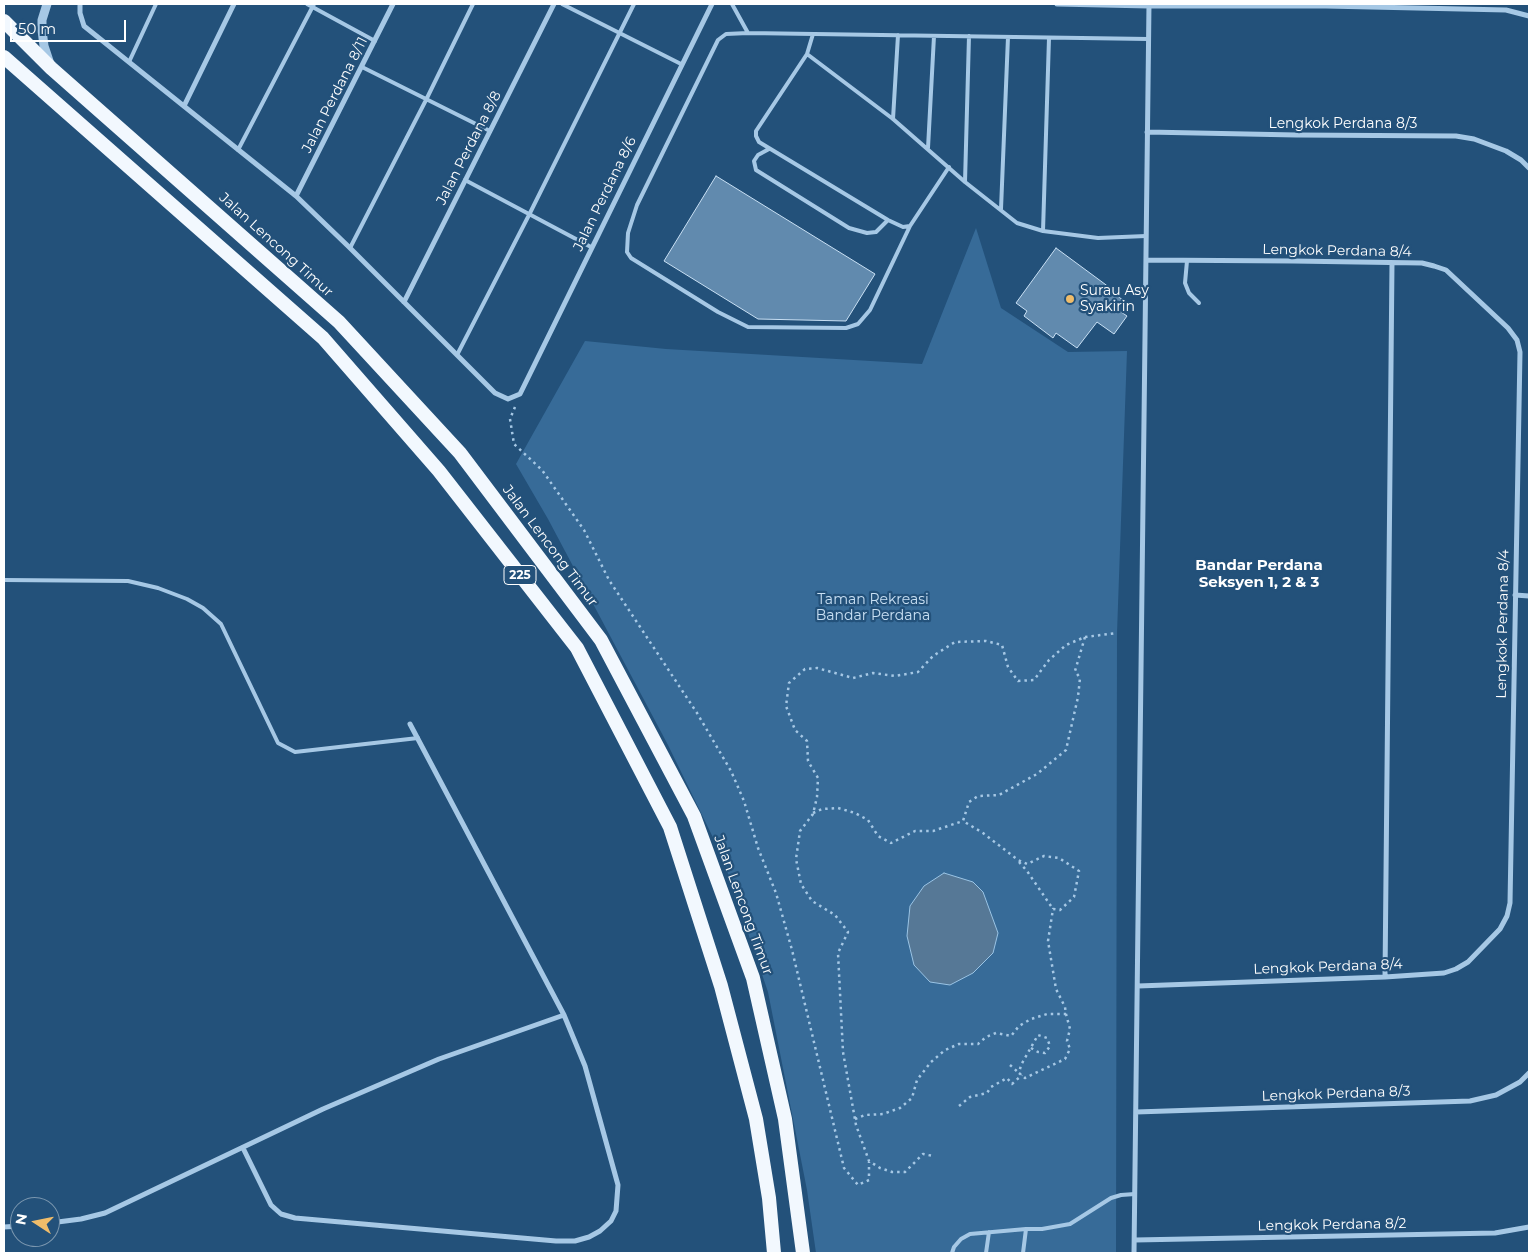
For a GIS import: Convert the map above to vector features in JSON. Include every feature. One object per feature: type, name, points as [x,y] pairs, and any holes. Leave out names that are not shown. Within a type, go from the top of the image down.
[{"type":"highway","name":"Jalan Lencong Timur","points":[[4,21],[51,68],[339,322],[460,453],[601,640],[694,816],[753,978],[786,1118],[803,1253]]},
{"type":"highway","name":"225","points":[[4,57],[322,338],[439,471],[577,648],[670,827],[721,986],[756,1119],[769,1198],[774,1253]]},
{"type":"highway","points":[[769,1198],[769,1253]]},
{"type":"street","points":[[47,4],[42,20],[42,30],[44,46],[51,68]]},
{"type":"street","points":[[80,4],[84,26],[296,196],[495,394],[508,399],[520,394]]},
{"type":"street","points":[[184,106],[234,4]]},
{"type":"street","name":"Jalan Perdana 8/11","points":[[296,196],[393,4]]},
{"type":"street","name":"Jalan Perdana 8/8","points":[[404,302],[554,4]]},
{"type":"street","name":"Jalan Perdana 8/6","points":[[520,394],[712,4]]},
{"type":"street","points":[[1057,4],[1326,6],[1506,10],[1529,16]]},
{"type":"street","points":[[1134,1253],[1149,5]]},
{"type":"street","name":"Lengkok Perdana 8/3","points":[[1147,132],[1456,136],[1474,139],[1506,151],[1521,160],[1529,168]]},
{"type":"street","name":"Lengkok Perdana 8/4","points":[[1138,986],[1444,973],[1468,962],[1500,929],[1510,903],[1520,352],[1517,340],[1508,328],[1446,270],[1422,264],[1146,260]]},
{"type":"street","points":[[1385,977],[1392,263]]},
{"type":"street","points":[[1515,595],[1529,596]]},
{"type":"street","points":[[243,1148],[271,1205],[281,1214],[295,1218],[556,1241],[575,1241],[600,1231],[611,1221],[616,1211],[618,1185],[585,1066],[564,1015],[410,724]]},
{"type":"street","points":[[60,1222],[105,1213],[323,1109],[439,1059],[564,1015]]},
{"type":"street","name":"Lengkok Perdana 8/3","points":[[1136,1112],[1470,1101],[1496,1095],[1520,1082],[1529,1073]]},
{"type":"street","name":"Lengkok Perdana 8/2","points":[[1135,1240],[1495,1232],[1529,1227]]},
{"type":"lane","points":[[128,62],[156,4]]},
{"type":"lane","points":[[307,4],[314,5],[375,41]]},
{"type":"lane","points":[[350,248],[473,4]]},
{"type":"lane","points":[[562,4],[681,64]]},
{"type":"lane","points":[[457,355],[634,4]]},
{"type":"lane","points":[[732,4],[748,33]]},
{"type":"lane","points":[[238,150],[314,5]]},
{"type":"lane","points":[[949,167],[910,226],[870,310],[858,324],[846,328],[748,327],[718,312],[631,258],[627,252],[628,233],[637,206],[718,40],[726,34],[1148,39]]},
{"type":"lane","points":[[813,34],[807,54],[756,131],[759,142],[888,220],[903,227],[910,226]]},
{"type":"lane","points":[[893,119],[898,35]]},
{"type":"lane","points":[[928,148],[934,36]]},
{"type":"lane","points":[[965,182],[969,36]]},
{"type":"lane","points":[[1001,209],[1008,37]]},
{"type":"lane","points":[[1043,231],[1049,38]]},
{"type":"lane","points":[[807,54],[893,119],[965,182],[1017,223],[1043,231],[1098,238],[1146,236]]},
{"type":"lane","points":[[362,67],[490,131]]},
{"type":"lane","points":[[769,149],[758,155],[754,161],[756,170],[849,228],[867,233],[876,232],[888,220]]},
{"type":"lane","points":[[466,180],[591,247]]},
{"type":"lane","points":[[1187,261],[1186,283],[1189,293],[1199,303]]},
{"type":"lane","points":[[4,580],[128,581],[158,588],[187,599],[203,608],[221,624],[278,743],[295,752],[418,738]]},
{"type":"lane","points":[[952,1253],[954,1247],[970,1234],[1042,1229],[1070,1224],[1111,1198],[1135,1194]]},
{"type":"lane","points":[[1023,1253],[1026,1229]]},
{"type":"lane","points":[[986,1253],[989,1232]]},
{"type":"path","points":[[520,394],[510,419],[514,444],[542,470],[584,530],[610,580],[697,713],[731,772],[744,801],[758,848],[776,893],[792,950],[844,1168],[858,1185],[869,1180],[869,1161],[855,1120],[843,1052],[838,953],[848,932],[835,914],[812,901],[801,884],[796,859],[800,832],[813,814],[817,797],[818,778],[808,761],[807,741],[795,730],[786,706],[789,682],[805,669],[817,668],[853,678],[873,673],[895,676],[918,672],[933,656],[955,642],[986,641],[1002,645],[1008,667],[1018,681],[1034,680],[1049,660],[1066,645],[1085,636],[1117,633]]},
{"type":"path","points":[[963,821],[968,802],[978,796],[999,795],[1037,774],[1066,750],[1078,697],[1080,678],[1075,671],[1085,636]]},
{"type":"path","points":[[813,814],[822,809],[838,808],[855,813],[868,820],[878,836],[890,843],[915,831],[933,831],[963,821],[984,833],[1018,860],[1026,864],[1044,856],[1059,858],[1079,871],[1074,897],[1060,910],[1053,909]]},
{"type":"path","points":[[1010,1065],[1025,1078],[1065,1059],[1070,1049],[1066,1041],[1070,1029],[1065,1007],[1056,989],[1048,941],[1053,909],[1018,860]]},
{"type":"path","points":[[855,1120],[865,1115],[883,1114],[900,1108],[912,1098],[918,1080],[931,1062],[945,1050],[959,1044],[978,1044],[986,1037],[996,1033],[1011,1036],[1019,1026],[1031,1019],[1047,1014],[1066,1014]]},
{"type":"path","points":[[959,1106],[970,1096],[987,1093],[992,1086],[1007,1078],[1012,1084],[1020,1074],[1031,1048],[1038,1035],[1047,1038],[1050,1046],[1045,1053],[1031,1048]]},
{"type":"path","points":[[869,1161],[880,1168],[892,1172],[905,1172],[923,1154],[933,1156]]},
{"type":"green space","name":"Taman Rekreasi Bandar Perdana","points":[[976,228],[1001,308],[1068,352],[1127,351],[1117,633],[1116,1253],[816,1253],[807,1190],[768,992],[722,856],[668,745],[548,519],[516,464],[585,341],[666,349],[922,364]]},
{"type":"shaded area","points":[[944,873],[973,882],[983,892],[998,933],[993,953],[973,973],[950,985],[930,982],[914,965],[907,936],[910,906],[924,886]]},
{"type":"building","points":[[716,176],[875,274],[846,321],[758,319],[664,261]]},
{"type":"building","name":"Surau Asy Syakirin","points":[[1056,248],[1117,293],[1116,295],[1127,303],[1121,312],[1127,316],[1114,334],[1097,322],[1077,348],[1056,333],[1053,338],[1024,316],[1027,311],[1016,303]]},
{"type":"place","name":"Surau Asy Syakirin","points":[[1070,299]]},
{"type":"district","name":"Bandar Perdana Seksyen 1, 2 & 3","points":[[1259,574]]}]
